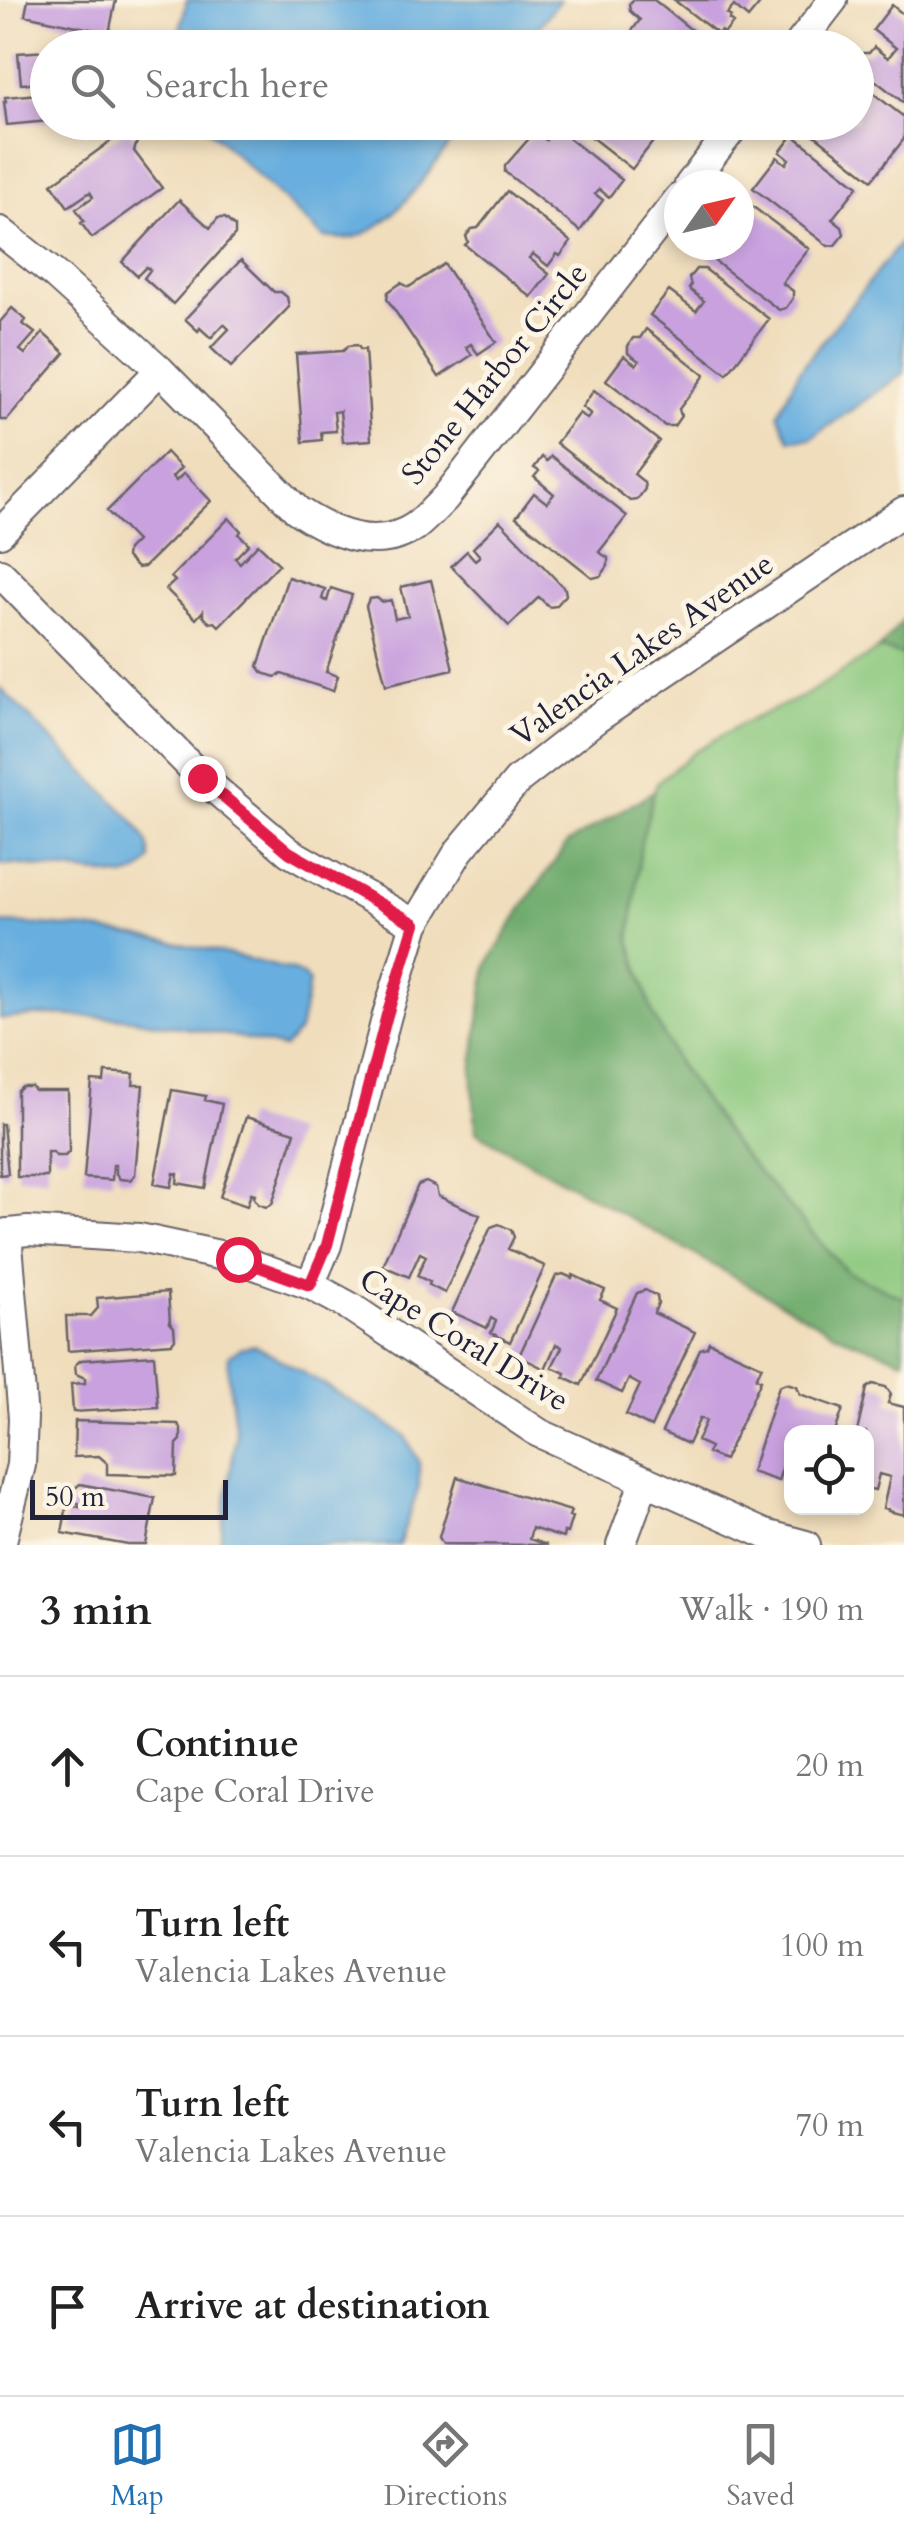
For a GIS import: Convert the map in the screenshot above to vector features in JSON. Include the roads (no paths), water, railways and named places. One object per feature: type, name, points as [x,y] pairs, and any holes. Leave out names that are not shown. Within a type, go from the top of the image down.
[{"type":"street","points":[[810,30],[834,0]]},
{"type":"street","points":[[701,170],[724,140]]},
{"type":"street","name":"Stone Harbor Circle","points":[[0,231],[160,370],[296,510],[321,526],[353,538],[386,538],[414,527],[445,498],[664,217]]},
{"type":"street","points":[[0,533],[160,370]]},
{"type":"street","name":"Valencia Lakes Avenue","points":[[310,1285],[327,1245],[415,924],[459,851],[518,780],[596,719],[904,511]]},
{"type":"street","points":[[0,573],[202,778],[274,840],[415,924]]},
{"type":"street","name":"Cape Coral Drive","points":[[1,1545],[21,1465],[24,1418],[3,1234],[28,1230],[139,1238],[238,1259],[310,1285],[349,1306],[539,1432],[765,1534],[806,1545]]},
{"type":"street","points":[[620,1545],[646,1480]]},
{"type":"water","points":[[187,0],[560,0],[536,30],[180,30]]},
{"type":"water","points":[[220,140],[453,140],[387,219],[355,237],[323,237]]},
{"type":"water","points":[[904,238],[904,373],[811,438],[789,439],[778,414],[799,371]]},
{"type":"water","points":[[0,688],[130,817],[150,854],[150,861],[138,873],[125,877],[0,865]]},
{"type":"water","points":[[0,923],[146,938],[290,970],[309,982],[299,1031],[284,1048],[126,1018],[46,1015],[0,1019]]},
{"type":"water","points":[[255,1345],[405,1435],[419,1462],[419,1487],[399,1545],[220,1545],[236,1434],[229,1355]]}]
